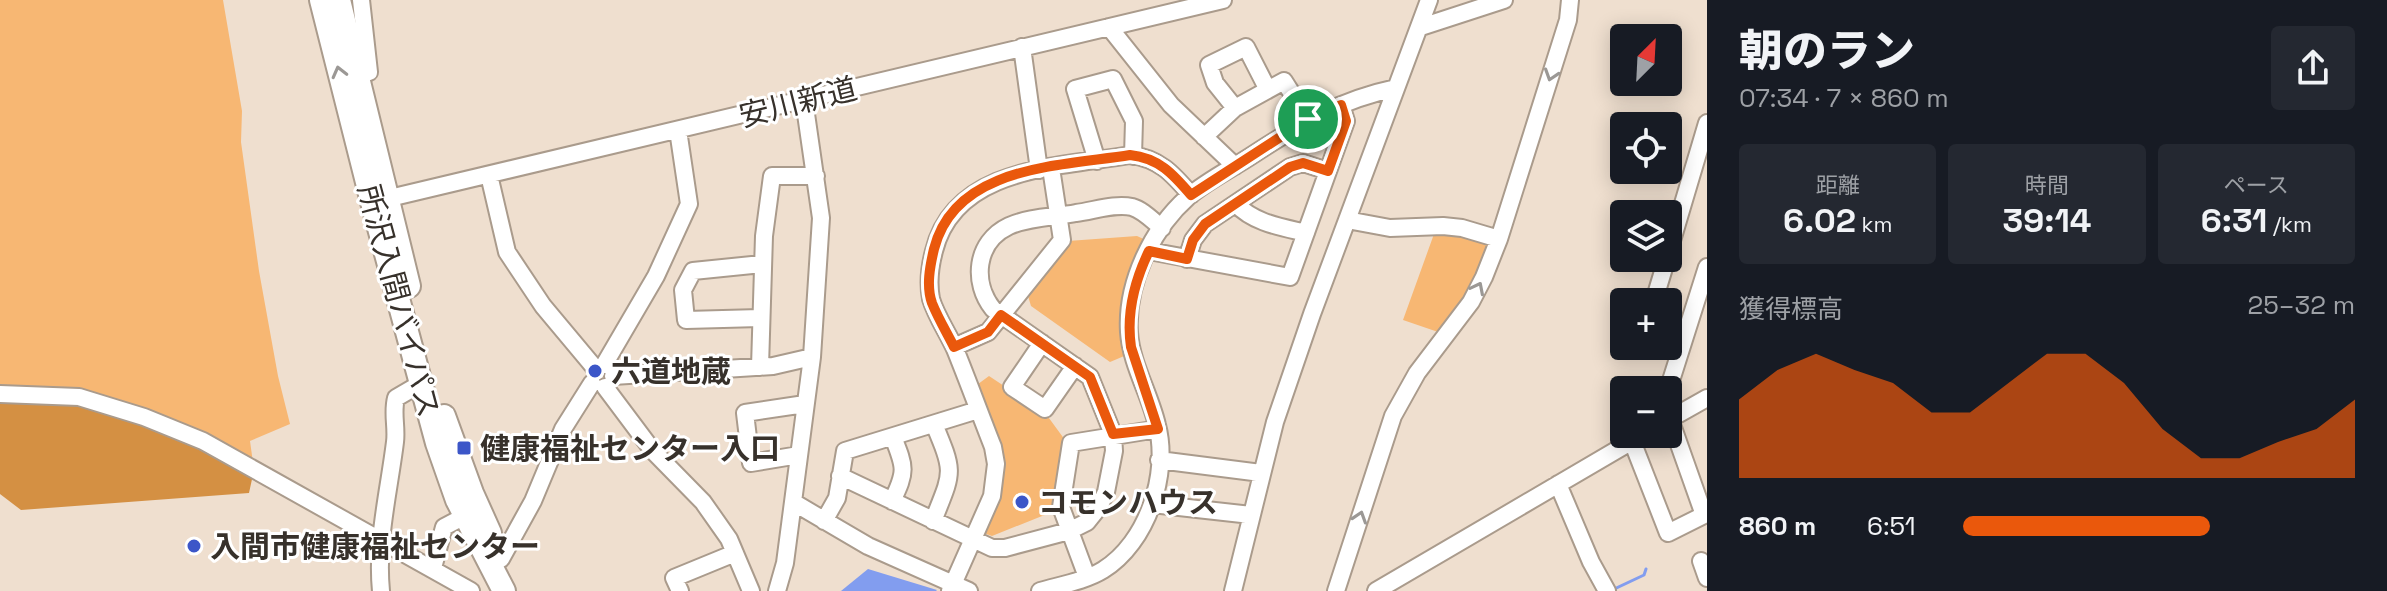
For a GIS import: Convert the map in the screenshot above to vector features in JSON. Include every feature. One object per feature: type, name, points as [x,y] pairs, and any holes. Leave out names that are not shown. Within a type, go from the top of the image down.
[{"type":"highway","name":"所沢入間バイパス","points":[[321,0],[449,433],[472,493],[518,591]]},
{"type":"highway","name":"所沢入間バイパス","points":[[339,0],[358,76],[380,200],[420,384],[437,443],[465,516],[504,591]]},
{"type":"street","points":[[358,76],[369,72],[361,0]]},
{"type":"street","name":"安川新道","points":[[380,200],[1223,0]]},
{"type":"street","points":[[1233,591],[1275,422],[1429,0]]},
{"type":"street","points":[[1421,27],[1504,0]]},
{"type":"street","points":[[1336,591],[1393,416],[1420,368],[1478,290],[1499,239],[1568,20],[1570,0]]},
{"type":"street","points":[[1109,27],[1171,105],[1235,166]]},
{"type":"street","points":[[954,347],[988,332],[1062,240],[1022,47]]},
{"type":"street","points":[[1235,108],[1215,83],[1209,65],[1246,47],[1268,90]]},
{"type":"street","points":[[1097,161],[1075,89],[1113,79],[1134,121],[1133,156]]},
{"type":"street","points":[[1204,137],[1235,108],[1284,81],[1308,119]]},
{"type":"street","points":[[1040,591],[1101,571],[1125,552],[1141,530],[1152,504],[1159,460],[1158,429],[1129,334],[1134,286],[1162,228],[1191,195],[1308,119],[1396,88]]},
{"type":"street","points":[[777,591],[785,563],[812,357],[821,218],[804,100]]},
{"type":"street","points":[[1149,251],[1290,277],[1346,121],[1341,105]]},
{"type":"street","points":[[1682,206],[1707,123]]},
{"type":"street","points":[[501,559],[533,501],[563,429],[602,376],[656,276],[689,204],[678,130]]},
{"type":"street","points":[[952,588],[992,496],[996,464],[993,447],[954,347],[932,302],[930,270],[936,241],[961,203],[973,194],[1008,176],[1045,169],[1142,156],[1165,167],[1191,195]]},
{"type":"street","points":[[1187,259],[1193,240],[1205,224],[1290,167],[1303,163],[1328,171]]},
{"type":"street","points":[[489,175],[507,252],[543,306],[602,376],[653,451],[703,502],[729,539],[751,591]]},
{"type":"street","points":[[760,367],[762,264],[772,176],[816,176]]},
{"type":"street","points":[[1236,204],[1244,213],[1260,221],[1306,233]]},
{"type":"street","points":[[840,476],[992,548],[1005,548],[1069,531],[1087,522],[1106,492],[1114,451],[1113,434],[1090,377],[1001,315],[984,298],[979,267],[984,250],[1002,230],[1013,224],[1122,206],[1140,210],[1162,228]]},
{"type":"street","points":[[1347,220],[1390,228],[1462,228],[1499,239]]},
{"type":"street","points":[[760,318],[686,320],[683,290],[693,271],[762,264]]},
{"type":"street","points":[[1672,376],[1707,267]]},
{"type":"street","points":[[1042,343],[1012,387],[1045,409],[1075,366]]},
{"type":"street","points":[[602,376],[760,367],[812,357]]},
{"type":"street","points":[[381,591],[381,540],[396,436],[393,407],[396,398],[420,384]]},
{"type":"street","points":[[0,394],[79,397],[144,417],[203,441],[471,591]]},
{"type":"street","points":[[1682,412],[1707,398]]},
{"type":"street","points":[[799,455],[751,463],[745,413],[805,404]]},
{"type":"street","points":[[824,521],[837,498],[845,451],[978,410]]},
{"type":"street","points":[[933,521],[950,479],[950,461],[934,424]]},
{"type":"street","points":[[1087,577],[1061,507],[1071,443],[1158,429]]},
{"type":"street","points":[[892,501],[905,466],[893,437]]},
{"type":"street","points":[[1376,591],[1621,448]]},
{"type":"street","points":[[1641,448],[1668,533],[1704,515],[1679,448]]},
{"type":"street","points":[[1159,460],[1261,473]]},
{"type":"street","points":[[1558,484],[1591,562],[1607,591]]},
{"type":"street","points":[[793,502],[868,546],[952,588],[969,591]]},
{"type":"street","points":[[1152,504],[1251,515]]},
{"type":"street","points":[[433,568],[444,527],[465,516]]},
{"type":"street","points":[[680,591],[674,578],[735,553]]},
{"type":"street","points":[[1701,561],[1707,578]]},
{"type":"shaded area","points":[[0,0],[223,0],[242,111],[241,142],[259,271],[290,424],[250,441],[254,470],[0,394]]},
{"type":"shaded area","points":[[1434,234],[1451,234],[1490,242],[1469,296],[1441,333],[1403,320]]},
{"type":"shaded area","points":[[1137,236],[1148,241],[1129,354],[1110,362],[1031,306],[1028,296],[1068,241]]},
{"type":"shaded area","points":[[989,376],[1046,414],[1065,440],[1057,510],[992,536],[981,532],[1000,486],[974,387]]},
{"type":"shaded area","points":[[0,394],[79,397],[254,470],[249,493],[21,510],[0,494]]},
{"type":"water","points":[[868,569],[937,590],[841,591]]},
{"type":"waterway","points":[[1612,590],[1644,575],[1646,569]]},
{"type":"place","name":"六道地蔵","points":[[595,371]]},
{"type":"place","name":"健康福祉センター入口","points":[[464,448]]},
{"type":"place","name":"コモンハウス","points":[[1022,502]]},
{"type":"place","name":"入間市健康福祉センター","points":[[194,546]]},
{"type":"route","points":[[1341,105],[1346,121],[1328,171],[1303,163],[1290,167],[1205,224],[1193,240],[1187,259],[1149,251],[1134,286],[1129,334],[1158,429],[1113,434],[1090,377],[1001,315],[988,332],[954,347],[932,302],[929,285],[932,256],[936,241],[951,215],[985,185],[1008,176],[1130,155],[1142,156],[1165,167],[1191,195],[1308,119],[1341,105]]}]
